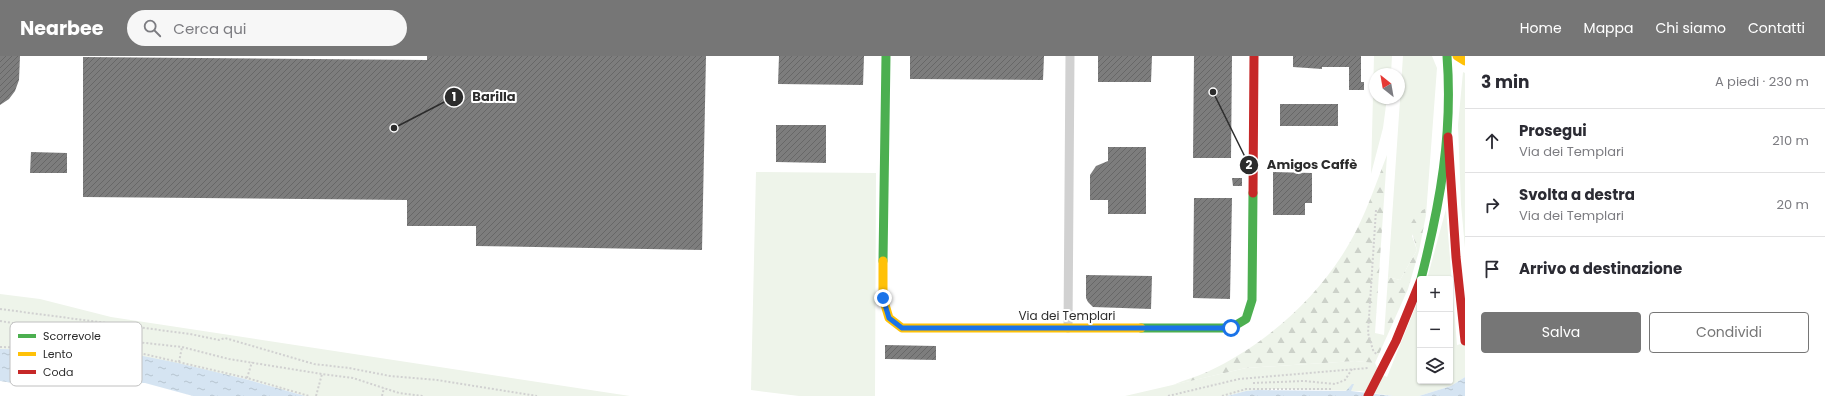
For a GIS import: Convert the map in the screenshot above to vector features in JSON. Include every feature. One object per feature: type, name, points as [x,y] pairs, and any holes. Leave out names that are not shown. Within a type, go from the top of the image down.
[{"type":"main road","name":"Via dei Templari","points":[[886,56],[883,298],[889,318],[902,328],[1231,328],[1246,319],[1252,300],[1254,56]]},
{"type":"main road","points":[[1447,56],[1449,70],[1448,137],[1456,258],[1465,341]]},
{"type":"main road","points":[[1457,56],[1465,61]]},
{"type":"main road","points":[[1422,276],[1441,195],[1448,137]]},
{"type":"main road","points":[[1368,396],[1396,341],[1417,289]]},
{"type":"street","points":[[1068,328],[1070,56]]},
{"type":"path","points":[[1376,210],[1368,333],[1373,350],[1378,356]]},
{"type":"path","points":[[0,309],[99,322]]},
{"type":"path","points":[[0,321],[10,323]]},
{"type":"path","points":[[142,328],[190,334],[219,340],[225,338],[314,364],[348,368],[390,376],[437,380],[537,396]]},
{"type":"path","points":[[142,342],[182,347],[229,359],[353,378],[399,393],[423,396]]},
{"type":"path","points":[[0,347],[10,347]]},
{"type":"path","points":[[179,362],[182,347]]},
{"type":"path","points":[[142,355],[247,378],[309,396]]},
{"type":"path","points":[[247,378],[252,362]]},
{"type":"path","points":[[1168,396],[1239,378],[1370,368]]},
{"type":"path","points":[[1253,382],[1304,381],[1334,384],[1344,380],[1352,369]]},
{"type":"path","points":[[316,396],[322,374]]},
{"type":"path","points":[[382,396],[384,388]]},
{"type":"path","points":[[1222,396],[1246,390],[1332,389]]},
{"type":"green space","points":[[1374,56],[1392,56],[1391,68],[1374,68]]},
{"type":"green space","points":[[1403,56],[1432,56],[1437,68],[1426,215],[1425,210],[1412,236],[1417,250],[1400,280],[1388,277],[1400,104],[1405,104],[1405,68],[1402,68]]},
{"type":"green space","points":[[1463,72],[1465,73],[1465,248],[1461,204],[1458,125]]},
{"type":"green space","points":[[1373,104],[1386,104],[1383,128],[1371,174]]},
{"type":"green space","points":[[1387,155],[1375,333],[1384,335],[1388,277],[1400,280],[1417,250],[1410,225],[1418,212],[1425,209],[1426,215],[1419,251],[1408,289],[1375,363],[1355,361],[1246,368],[1173,385],[1207,372],[1252,347],[1293,314],[1312,295],[1329,274],[1361,222]]},
{"type":"green space","points":[[756,172],[876,173],[875,396],[799,396],[751,390]]},
{"type":"green space","points":[[1446,209],[1451,276],[1428,276]]},
{"type":"green space","points":[[0,294],[40,299],[111,317],[630,396],[305,396],[245,379],[142,356],[142,322],[10,322],[10,349],[0,349]]},
{"type":"green space","points":[[1453,296],[1457,345],[1465,343],[1465,377],[1451,386],[1419,396],[1393,396],[1360,391],[1274,389],[1246,391],[1227,396],[1125,396],[1246,368],[1355,361],[1375,363],[1380,374],[1387,377],[1417,303],[1417,384],[1453,384]]},
{"type":"water","points":[[0,349],[10,349],[10,382],[0,381]]},
{"type":"water","points":[[142,356],[245,379],[305,396],[193,396],[142,383]]},
{"type":"water","points":[[1465,377],[1465,396],[1419,396],[1451,386]]},
{"type":"water","points":[[1352,384],[1354,384],[1351,391],[1393,396],[1227,396],[1257,390],[1346,391]]},
{"type":"building","points":[[0,56],[20,56],[19,80],[15,91],[9,99],[0,105]]},
{"type":"building","points":[[427,56],[706,56],[702,250],[476,246],[476,226],[407,226],[407,200],[83,197],[83,57],[427,60]]},
{"type":"building","points":[[779,56],[864,56],[863,85],[778,84]]},
{"type":"building","points":[[910,56],[1044,56],[1043,80],[910,79]]},
{"type":"building","points":[[1098,56],[1152,56],[1151,82],[1098,82]]},
{"type":"building","points":[[1194,56],[1232,56],[1231,158],[1193,158]]},
{"type":"building","points":[[1293,56],[1361,56],[1361,82],[1364,82],[1364,90],[1349,90],[1349,67],[1322,67],[1322,69],[1293,67]]},
{"type":"building","points":[[1280,104],[1338,104],[1338,126],[1280,126]]},
{"type":"building","points":[[776,125],[826,125],[826,163],[776,162]]},
{"type":"building","points":[[1108,147],[1146,147],[1146,214],[1108,214],[1108,200],[1090,200],[1090,175],[1096,166],[1108,161]]},
{"type":"building","points":[[31,152],[67,153],[67,173],[30,173]]},
{"type":"building","points":[[1273,172],[1312,173],[1312,203],[1305,203],[1305,215],[1273,215]]},
{"type":"building","points":[[1232,178],[1242,178],[1242,186],[1233,186]]},
{"type":"building","points":[[1194,198],[1232,198],[1230,299],[1193,298]]},
{"type":"building","points":[[1086,275],[1152,276],[1151,309],[1093,307],[1086,298]]},
{"type":"building","points":[[885,345],[936,346],[936,360],[885,359]]},
{"type":"traffic: fast","points":[[883,261],[886,56]]},
{"type":"traffic: fast","points":[[1422,276],[1434,223],[1443,169],[1448,113],[1447,56]]},
{"type":"traffic: fast","points":[[1141,328],[1231,328],[1246,319],[1252,300],[1253,193]]},
{"type":"traffic: slow","points":[[1457,56],[1465,61]]},
{"type":"traffic: slow","points":[[883,261],[883,298],[889,318],[902,328],[1141,328]]},
{"type":"traffic: jam","points":[[1253,193],[1254,56]]},
{"type":"traffic: jam","points":[[1448,137],[1456,257],[1465,341]]},
{"type":"traffic: jam","points":[[1368,396],[1396,341],[1417,289]]},
{"type":"place","name":"Amigos Caffè","points":[[1213,92]]},
{"type":"place","name":"Barilla","points":[[394,128]]},
{"type":"route","points":[[883,298],[889,318],[902,328],[1231,328]]}]
